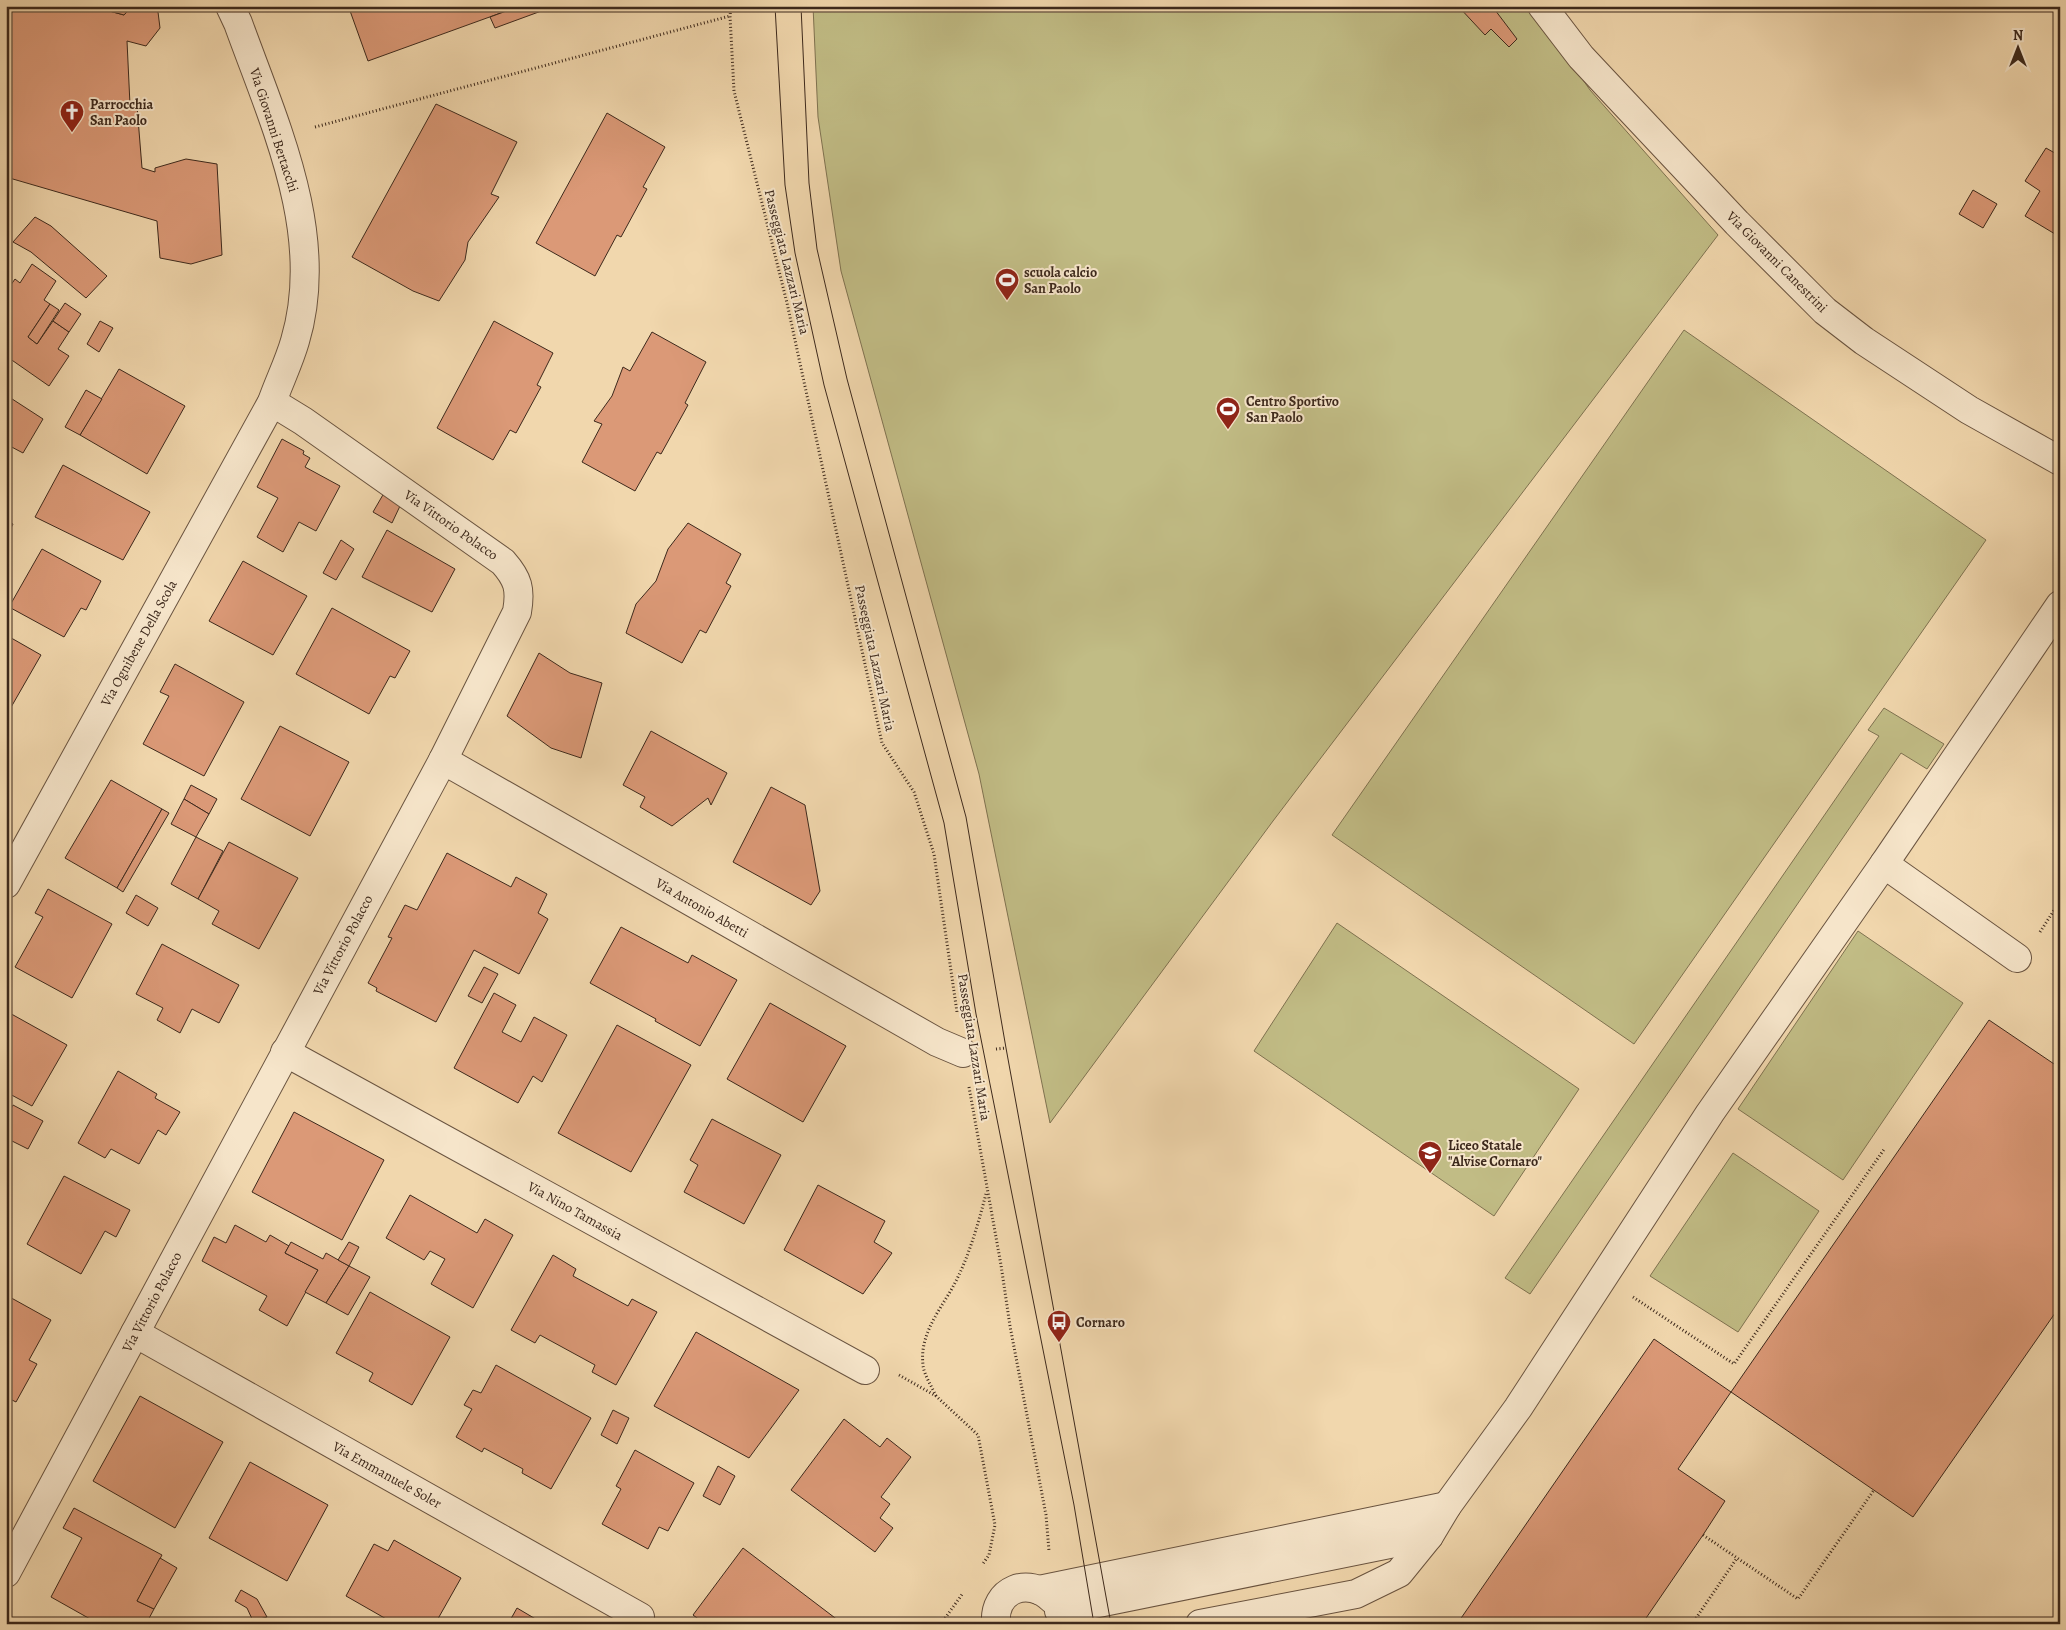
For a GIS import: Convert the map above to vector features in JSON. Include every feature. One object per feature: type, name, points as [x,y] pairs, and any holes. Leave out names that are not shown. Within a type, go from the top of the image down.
[{"type":"street","name":"Via Giovanni Bertacchi","points":[[230,6],[279,137],[296,194],[304,260],[302,303],[295,341],[272,402]]},
{"type":"street","name":"Via Giovanni Canestrini","points":[[1542,6],[1581,57],[1610,90],[1737,224],[1825,311],[1864,341],[1969,410],[2060,462]]},
{"type":"street","name":"Via Vittorio Polacco","points":[[6,1572],[443,760],[517,612],[519,590],[514,575],[503,562],[303,421],[272,402]]},
{"type":"street","name":"Via Ognibene Della Scola","points":[[6,884],[272,402]]},
{"type":"street","points":[[1200,1624],[1236,1620],[1356,1594],[1399,1573],[1430,1536],[1447,1506],[1518,1408],[1602,1276],[1710,1113],[1884,864],[2060,604]]},
{"type":"street","name":"Via Antonio Abetti","points":[[443,760],[937,1042],[963,1053]]},
{"type":"street","points":[[1884,864],[2017,958]]},
{"type":"street","name":"Via Nino Tamassia","points":[[285,1052],[865,1370]]},
{"type":"street","name":"Via Emmanuele Soler","points":[[135,1333],[640,1617]]},
{"type":"street","points":[[1052,1603],[1447,1506]]},
{"type":"street","points":[[996,1624],[996,1610],[1001,1601],[1009,1592],[1019,1588],[1032,1587],[1052,1603],[1430,1536]]},
{"type":"path","name":"Passeggiata Lazzari Maria","points":[[731,6],[734,91],[787,303],[882,743],[914,792],[934,854],[963,1053],[1010,1326],[1046,1515]]},
{"type":"path","points":[[279,137],[730,16]]},
{"type":"path","points":[[2039,934],[2060,901]]},
{"type":"path","points":[[1602,1276],[1734,1364],[1884,1148]]},
{"type":"path","points":[[936,1396],[923,1365],[924,1344],[932,1321],[956,1281],[975,1234],[987,1191]]},
{"type":"path","points":[[865,1370],[893,1372],[936,1396],[978,1435],[995,1525],[989,1556],[979,1571]]},
{"type":"path","points":[[1704,1535],[1798,1598],[1874,1490]]},
{"type":"path","points":[[1692,1624],[1737,1558]]},
{"type":"path","points":[[940,1624],[968,1586]]},
{"type":"shaded area","name":"Centro Sportivo San Paolo","points":[[813,6],[1532,6],[1590,90],[1718,235],[1273,821],[1050,1123],[979,774],[841,271],[818,117]]},
{"type":"shaded area","points":[[1684,330],[1986,540],[1634,1044],[1332,835]]},
{"type":"shaded area","points":[[1884,708],[1944,744],[1927,769],[1901,753],[1530,1294],[1505,1278],[1879,736],[1868,730]]},
{"type":"shaded area","points":[[1337,923],[1579,1089],[1494,1216],[1254,1051]]},
{"type":"shaded area","points":[[1858,931],[1963,1003],[1843,1180],[1738,1109]]},
{"type":"shaded area","points":[[1733,1153],[1819,1211],[1738,1332],[1650,1276]]},
{"type":"building","name":"Parrocchia San Paolo","points":[[6,6],[91,6],[124,15],[132,6],[139,6],[158,12],[160,28],[146,46],[127,41],[130,105],[137,106],[142,168],[155,172],[155,168],[186,159],[217,164],[222,255],[191,264],[160,258],[157,221],[6,177]]},
{"type":"building","points":[[91,6],[132,6],[124,15]]},
{"type":"building","points":[[354,6],[520,6],[368,61],[349,8]]},
{"type":"building","points":[[520,6],[555,6],[495,28],[490,17]]},
{"type":"building","points":[[1458,6],[1492,6],[1517,39],[1509,47],[1491,29],[1485,35]]},
{"type":"building","points":[[436,104],[517,142],[491,194],[499,197],[468,242],[465,260],[439,301],[413,291],[352,257]]},
{"type":"building","points":[[607,113],[665,147],[643,187],[647,189],[621,237],[617,235],[595,276],[536,243]]},
{"type":"building","points":[[2046,148],[2060,156],[2060,237],[2025,216],[2040,191],[2025,181]]},
{"type":"building","points":[[1973,190],[1997,204],[1983,228],[1959,214]]},
{"type":"building","points":[[35,217],[51,226],[107,276],[86,298],[31,252],[13,242]]},
{"type":"building","points":[[32,264],[56,281],[44,300],[50,304],[28,337],[37,344],[53,321],[69,332],[58,349],[69,356],[49,386],[6,356],[6,292],[15,279],[20,283]]},
{"type":"building","points":[[65,303],[81,314],[69,332],[53,321]]},
{"type":"building","points":[[50,304],[59,310],[37,344],[28,337]]},
{"type":"building","points":[[100,321],[113,328],[99,352],[87,344]]},
{"type":"building","points":[[494,321],[553,353],[537,385],[541,387],[516,433],[510,430],[493,460],[437,428]]},
{"type":"building","points":[[652,332],[706,362],[685,403],[688,405],[661,454],[657,452],[635,491],[582,462],[602,424],[594,421],[612,396],[623,367],[630,371]]},
{"type":"building","points":[[119,369],[185,406],[147,474],[80,435]]},
{"type":"building","points":[[86,390],[102,399],[80,435],[65,427]]},
{"type":"building","points":[[6,395],[43,419],[23,453],[6,444]]},
{"type":"building","points":[[282,439],[304,451],[303,454],[310,458],[305,467],[340,486],[316,531],[299,522],[283,552],[257,537],[278,498],[257,487]]},
{"type":"building","points":[[63,465],[150,512],[123,560],[35,517]]},
{"type":"building","points":[[384,493],[400,506],[392,523],[373,512]]},
{"type":"building","points":[[6,520],[13,524],[6,538]]},
{"type":"building","points":[[688,523],[741,554],[726,583],[731,586],[706,633],[700,630],[682,663],[626,633],[636,604],[656,581],[668,549]]},
{"type":"building","points":[[387,530],[455,569],[432,612],[362,577]]},
{"type":"building","points":[[341,540],[354,549],[336,580],[323,573]]},
{"type":"building","points":[[42,549],[101,581],[86,610],[81,608],[64,637],[9,607]]},
{"type":"building","points":[[243,561],[307,596],[273,655],[209,621]]},
{"type":"building","points":[[332,608],[410,651],[395,678],[390,676],[369,714],[296,674]]},
{"type":"building","points":[[6,635],[41,655],[6,716]]},
{"type":"building","points":[[539,653],[570,673],[602,683],[581,758],[551,748],[507,716]]},
{"type":"building","points":[[175,664],[244,702],[204,776],[143,744],[169,696],[160,692]]},
{"type":"building","points":[[280,726],[349,762],[310,836],[241,799]]},
{"type":"building","points":[[651,731],[727,773],[711,805],[708,798],[672,826],[640,807],[645,797],[623,785]]},
{"type":"building","points":[[6,744],[11,748],[6,757]]},
{"type":"building","points":[[111,780],[162,809],[117,888],[65,858]]},
{"type":"building","points":[[191,785],[217,799],[209,814],[184,799]]},
{"type":"building","points":[[771,787],[805,805],[820,891],[811,905],[733,862]]},
{"type":"building","points":[[184,799],[209,814],[196,837],[171,824]]},
{"type":"building","points":[[162,809],[169,813],[123,892],[117,888]]},
{"type":"building","points":[[196,837],[223,851],[198,899],[171,884]]},
{"type":"building","points":[[229,842],[298,878],[259,949],[212,924],[219,911],[198,899]]},
{"type":"building","points":[[447,853],[511,887],[516,877],[547,894],[538,913],[548,919],[519,974],[474,950],[436,1022],[376,991],[377,988],[368,983],[392,938],[388,937],[405,905],[417,910]]},
{"type":"building","points":[[48,889],[112,924],[72,998],[15,967],[43,917],[35,913]]},
{"type":"building","points":[[136,895],[158,908],[148,926],[126,913]]},
{"type":"building","points":[[621,927],[688,963],[692,955],[737,980],[700,1046],[655,1021],[656,1019],[590,983]]},
{"type":"building","points":[[162,944],[239,985],[219,1023],[192,1009],[180,1033],[157,1020],[163,1008],[136,994]]},
{"type":"building","points":[[484,967],[498,974],[482,1003],[468,996]]},
{"type":"building","points":[[494,993],[516,1005],[502,1032],[521,1042],[534,1017],[567,1035],[542,1082],[533,1076],[518,1103],[454,1068]]},
{"type":"building","points":[[770,1003],[846,1046],[803,1122],[727,1079]]},
{"type":"building","points":[[6,1011],[67,1045],[32,1106],[6,1092]]},
{"type":"building","points":[[1989,1020],[2060,1068],[2060,1306],[1913,1517],[1731,1392]]},
{"type":"building","points":[[617,1025],[691,1065],[631,1172],[558,1133]]},
{"type":"building","points":[[118,1071],[157,1094],[155,1098],[180,1112],[166,1135],[158,1130],[139,1164],[111,1149],[105,1158],[78,1143]]},
{"type":"building","points":[[13,1105],[43,1121],[28,1149],[6,1138],[6,1118]]},
{"type":"building","points":[[294,1112],[384,1160],[342,1240],[252,1192]]},
{"type":"building","points":[[712,1119],[781,1155],[744,1224],[684,1192],[698,1165],[690,1160]]},
{"type":"building","points":[[64,1176],[130,1210],[116,1237],[105,1231],[81,1274],[27,1244]]},
{"type":"building","points":[[818,1185],[885,1221],[874,1242],[892,1253],[863,1294],[784,1250]]},
{"type":"building","points":[[410,1195],[477,1233],[485,1219],[513,1235],[473,1308],[431,1284],[445,1259],[430,1251],[424,1260],[386,1238]]},
{"type":"building","points":[[235,1225],[266,1242],[270,1235],[289,1246],[285,1253],[318,1270],[287,1326],[259,1310],[267,1296],[202,1261],[214,1237],[226,1243]]},
{"type":"building","points":[[291,1242],[323,1259],[326,1253],[349,1266],[326,1303],[305,1292],[318,1270],[285,1253]]},
{"type":"building","points":[[349,1242],[359,1247],[349,1266],[338,1260]]},
{"type":"building","points":[[553,1255],[576,1269],[573,1276],[628,1306],[632,1299],[657,1312],[616,1385],[592,1372],[595,1365],[540,1335],[535,1343],[511,1330]]},
{"type":"building","points":[[349,1266],[370,1277],[348,1315],[326,1303]]},
{"type":"building","points":[[370,1292],[450,1337],[412,1405],[369,1381],[373,1373],[336,1353]]},
{"type":"building","points":[[6,1295],[51,1320],[29,1360],[37,1364],[16,1402],[6,1397]]},
{"type":"building","points":[[696,1332],[799,1390],[749,1458],[654,1406]]},
{"type":"building","points":[[1654,1339],[1731,1392],[1678,1469],[1725,1501],[1642,1624],[1457,1624]]},
{"type":"building","points":[[496,1365],[591,1418],[551,1489],[522,1473],[523,1469],[484,1448],[482,1452],[456,1437],[472,1409],[464,1405],[473,1390],[481,1393]]},
{"type":"building","points":[[140,1396],[223,1442],[175,1528],[93,1481]]},
{"type":"building","points":[[613,1410],[629,1418],[617,1444],[601,1435]]},
{"type":"building","points":[[844,1419],[880,1447],[887,1438],[911,1457],[881,1497],[890,1504],[880,1518],[893,1528],[875,1552],[791,1490]]},
{"type":"building","points":[[635,1450],[694,1483],[668,1531],[659,1527],[648,1549],[602,1524],[621,1489],[616,1486]]},
{"type":"building","points":[[250,1462],[328,1505],[287,1581],[209,1538]]},
{"type":"building","points":[[718,1466],[735,1476],[720,1505],[703,1496]]},
{"type":"building","points":[[74,1508],[162,1555],[137,1601],[154,1609],[146,1624],[99,1624],[51,1597],[82,1538],[63,1528]]},
{"type":"building","points":[[394,1540],[461,1578],[435,1624],[395,1624],[346,1596],[374,1544],[388,1551]]},
{"type":"building","points":[[743,1548],[843,1624],[705,1624],[693,1615]]},
{"type":"building","points":[[160,1558],[177,1568],[154,1609],[137,1601]]},
{"type":"building","points":[[241,1590],[257,1599],[267,1617],[253,1621],[247,1608],[235,1601]]},
{"type":"building","points":[[517,1608],[544,1624],[508,1624]]},
{"type":"tram line","points":[[775,6],[785,185],[795,253],[824,385],[944,823],[976,1014],[1074,1505],[1094,1624]]},
{"type":"tram line","points":[[801,6],[809,183],[817,249],[847,379],[966,817],[1111,1624]]},
{"type":"place","name":"Parrocchia San Paolo","points":[[72,133]]},
{"type":"place","name":"scuola calcio San Paolo","points":[[1007,301]]},
{"type":"place","name":"Centro Sportivo San Paolo","points":[[1228,430]]},
{"type":"place","name":"Liceo Statale \"Alvise Cornaro\"","points":[[1430,1174]]},
{"type":"place","name":"Cornaro","points":[[1059,1343]]}]
